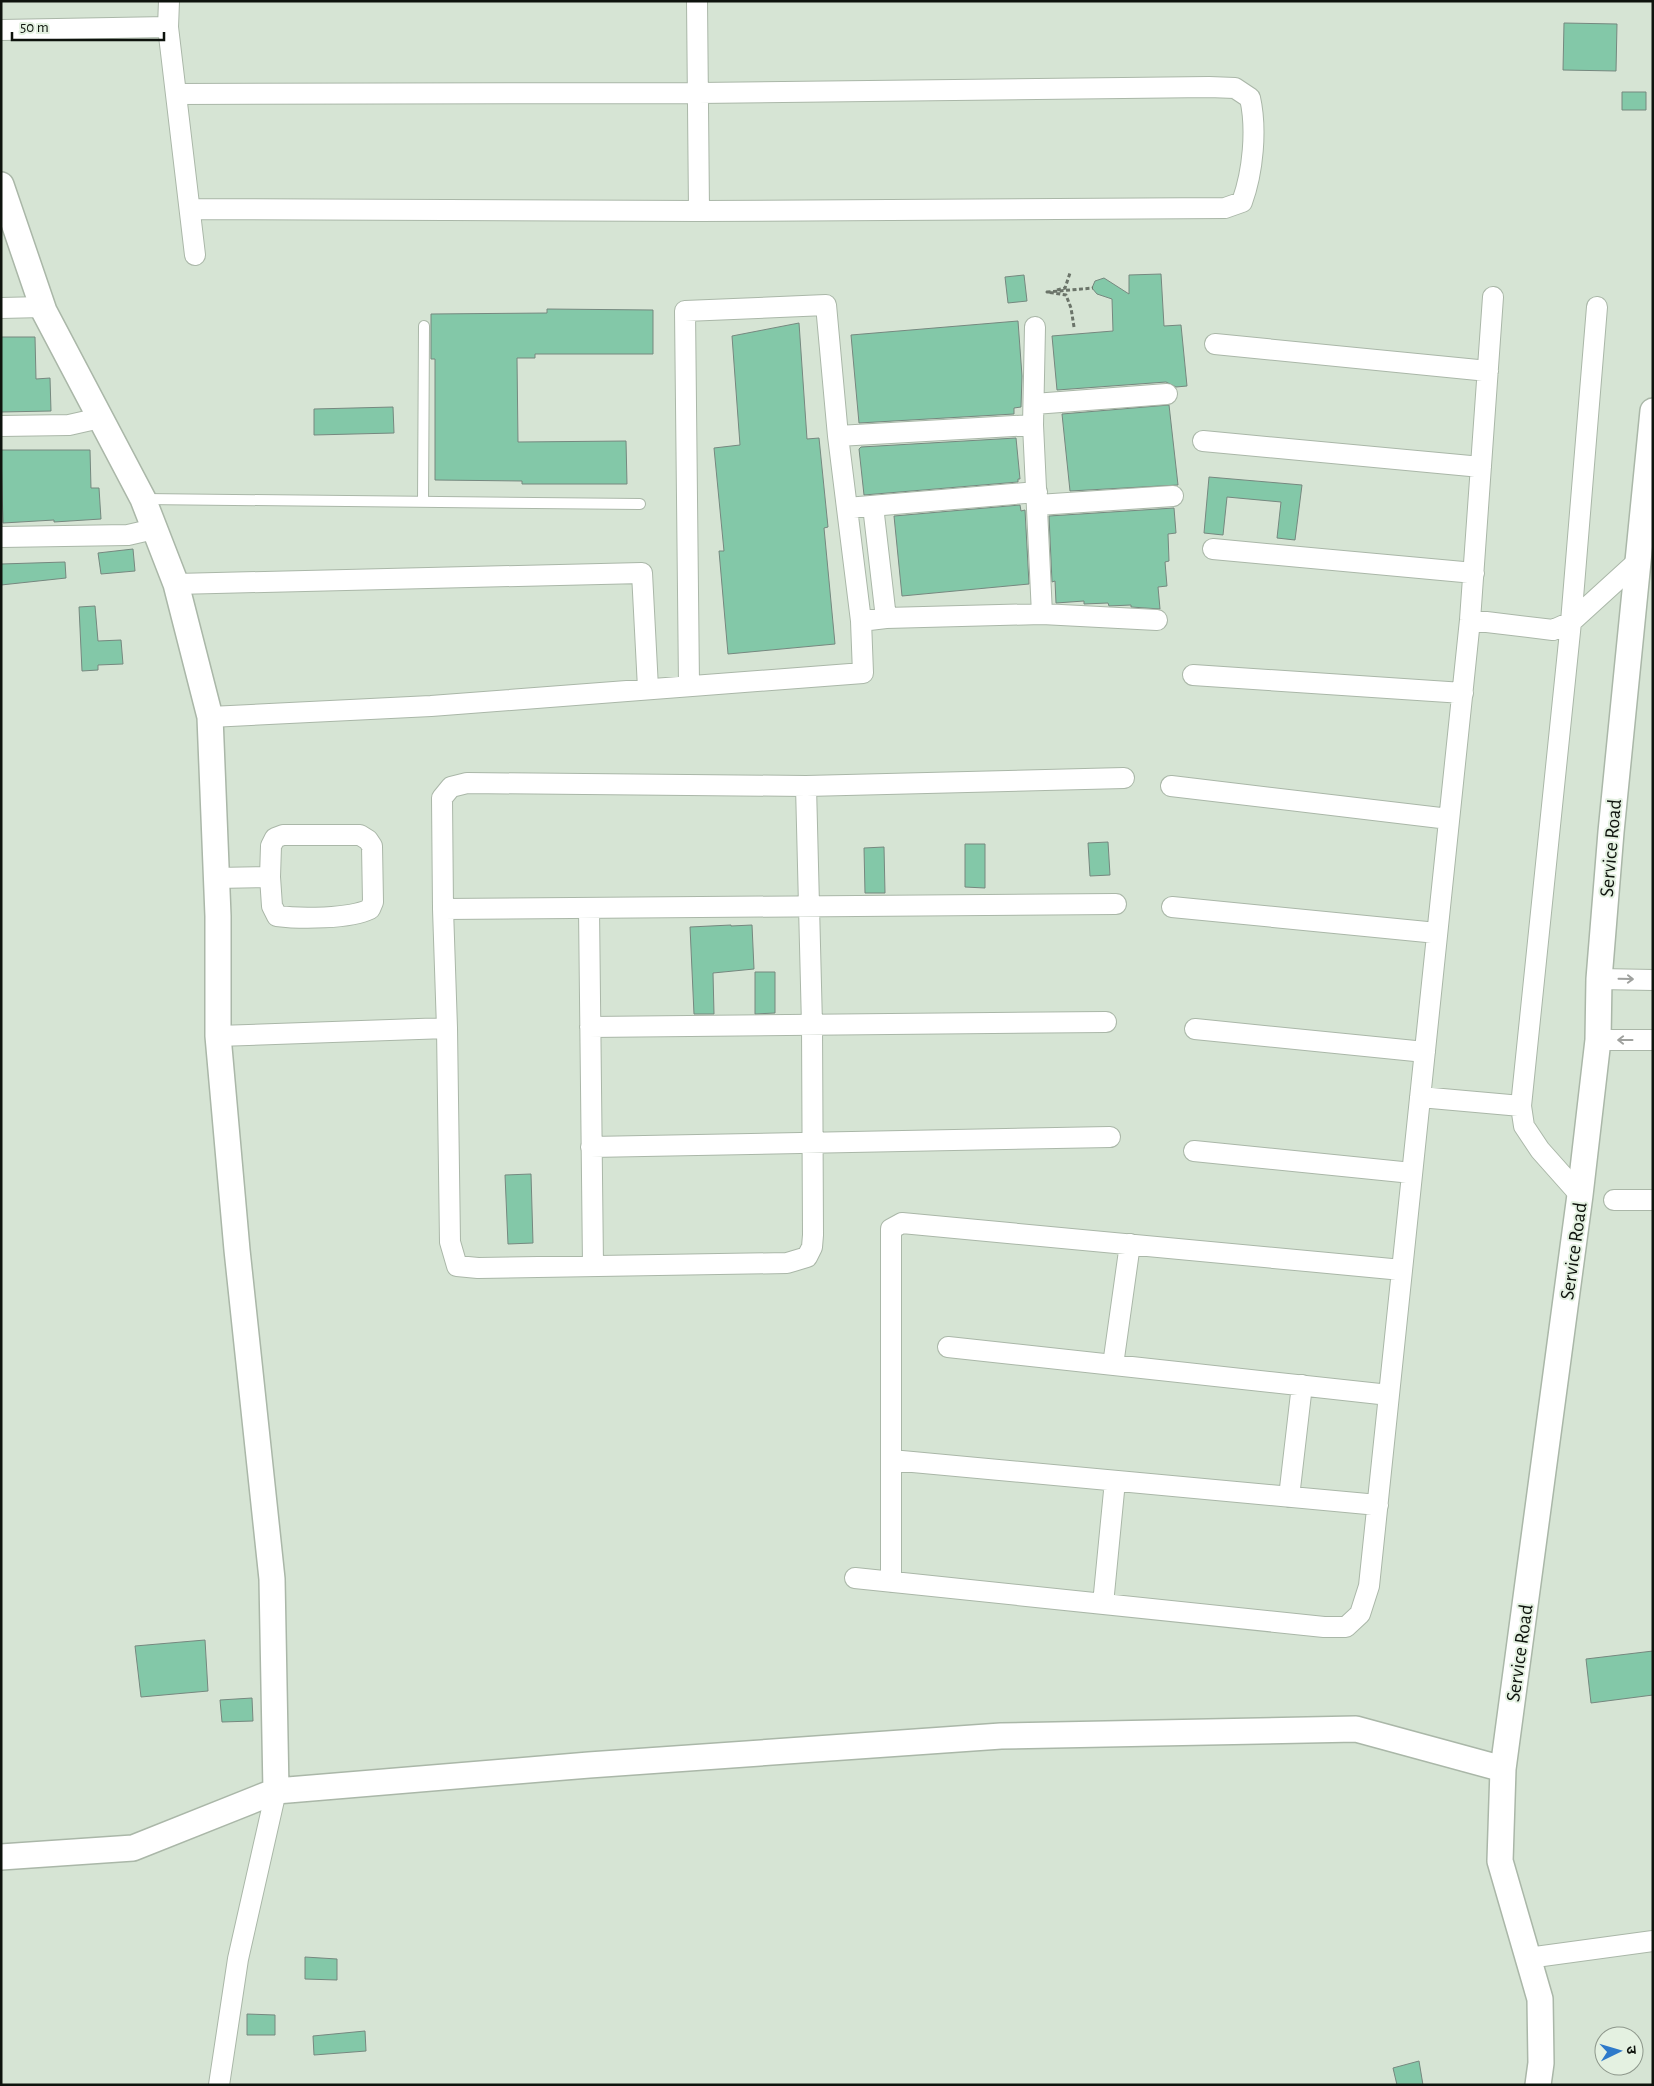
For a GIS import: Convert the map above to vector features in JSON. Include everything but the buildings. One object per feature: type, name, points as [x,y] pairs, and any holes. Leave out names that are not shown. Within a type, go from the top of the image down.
[{"type":"street","points":[[168,1],[168,27],[195,255]]},
{"type":"street","points":[[697,1],[699,211]]},
{"type":"street","points":[[1,30],[168,27]]},
{"type":"street","points":[[176,94],[698,93],[1209,87],[1235,88],[1250,98],[1254,116],[1250,182],[1242,202],[1225,208],[699,211],[190,210]]},
{"type":"street","points":[[1,185],[7,218],[43,307],[143,499],[176,584],[210,717],[216,878],[218,1036],[237,1250],[272,1579],[276,1791],[238,1959],[219,2085]]},
{"type":"street","points":[[855,1578],[1324,1627],[1346,1626],[1360,1614],[1370,1586],[1463,693],[1474,573],[1493,297]]},
{"type":"street","points":[[210,717],[431,706],[863,672],[861,621],[838,436],[826,305],[685,312],[689,685]]},
{"type":"street","points":[[1,308],[43,307]]},
{"type":"street","points":[[1580,1196],[1540,1150],[1524,1126],[1521,1106],[1570,622],[1597,307]]},
{"type":"street","points":[[1035,327],[1033,425],[1042,614]]},
{"type":"street","points":[[1215,344],[1488,370]]},
{"type":"street","points":[[1034,404],[1167,394]]},
{"type":"street","name":"Service Road","points":[[1538,2085],[1541,2063],[1540,1999],[1500,1861],[1503,1768],[1580,1196],[1598,1040],[1599,979],[1610,832],[1653,411]]},
{"type":"street","points":[[1,426],[70,425],[100,418]]},
{"type":"street","points":[[838,436],[1033,425]]},
{"type":"street","points":[[1203,441],[1481,467]]},
{"type":"street","points":[[847,508],[1037,499],[1173,496]]},
{"type":"street","points":[[873,506],[886,618]]},
{"type":"street","points":[[1,537],[128,535],[154,529]]},
{"type":"street","points":[[1213,549],[1474,573]]},
{"type":"street","points":[[1470,620],[1553,630],[1570,622],[1638,561]]},
{"type":"street","points":[[176,584],[642,573],[648,688]]},
{"type":"street","points":[[861,621],[886,618],[1042,614],[1157,620]]},
{"type":"street","points":[[1193,675],[1463,693]]},
{"type":"street","points":[[806,786],[812,1025],[813,1235],[812,1247],[807,1256],[787,1263],[478,1268],[457,1266],[450,1242],[443,909],[442,798],[451,787],[468,783],[806,786],[1124,778]]},
{"type":"street","points":[[1170,786],[1449,819]]},
{"type":"street","points":[[283,835],[360,835],[368,840],[372,846],[373,902],[370,909],[358,914],[289,918],[277,916],[272,906],[270,877],[271,846],[275,838],[283,835]]},
{"type":"street","points":[[216,878],[270,877]]},
{"type":"street","points":[[443,909],[1116,904]]},
{"type":"street","points":[[1172,907],[1437,933]]},
{"type":"street","points":[[589,908],[593,1266]]},
{"type":"street","points":[[1599,979],[1653,980]]},
{"type":"street","points":[[590,1027],[1106,1022]]},
{"type":"street","points":[[218,1036],[446,1028]]},
{"type":"street","points":[[1195,1029],[1425,1052]]},
{"type":"street","points":[[1598,1040],[1653,1040]]},
{"type":"street","points":[[1420,1097],[1521,1106]]},
{"type":"street","points":[[591,1147],[1110,1138]]},
{"type":"street","points":[[1194,1150],[1412,1173]]},
{"type":"street","points":[[1614,1200],[1653,1200]]},
{"type":"street","points":[[891,1582],[891,1229],[902,1223],[1402,1270]]},
{"type":"street","points":[[1112,1365],[1130,1244]]},
{"type":"street","points":[[948,1348],[1389,1395]]},
{"type":"street","points":[[1289,1497],[1302,1385]]},
{"type":"street","points":[[891,1460],[1378,1506]]},
{"type":"street","points":[[1103,1604],[1115,1481]]},
{"type":"street","points":[[1,1857],[133,1848],[276,1791],[589,1765],[1001,1736],[1356,1729],[1503,1768]]},
{"type":"street","points":[[1528,1958],[1653,1941]]},
{"type":"lane","points":[[423,502],[424,326]]},
{"type":"lane","points":[[143,499],[640,504]]},
{"type":"path","points":[[1047,292],[1065,288],[1070,273]]},
{"type":"path","points":[[1047,292],[1093,288]]},
{"type":"path","points":[[1047,292],[1066,295],[1071,308],[1074,327]]}]
